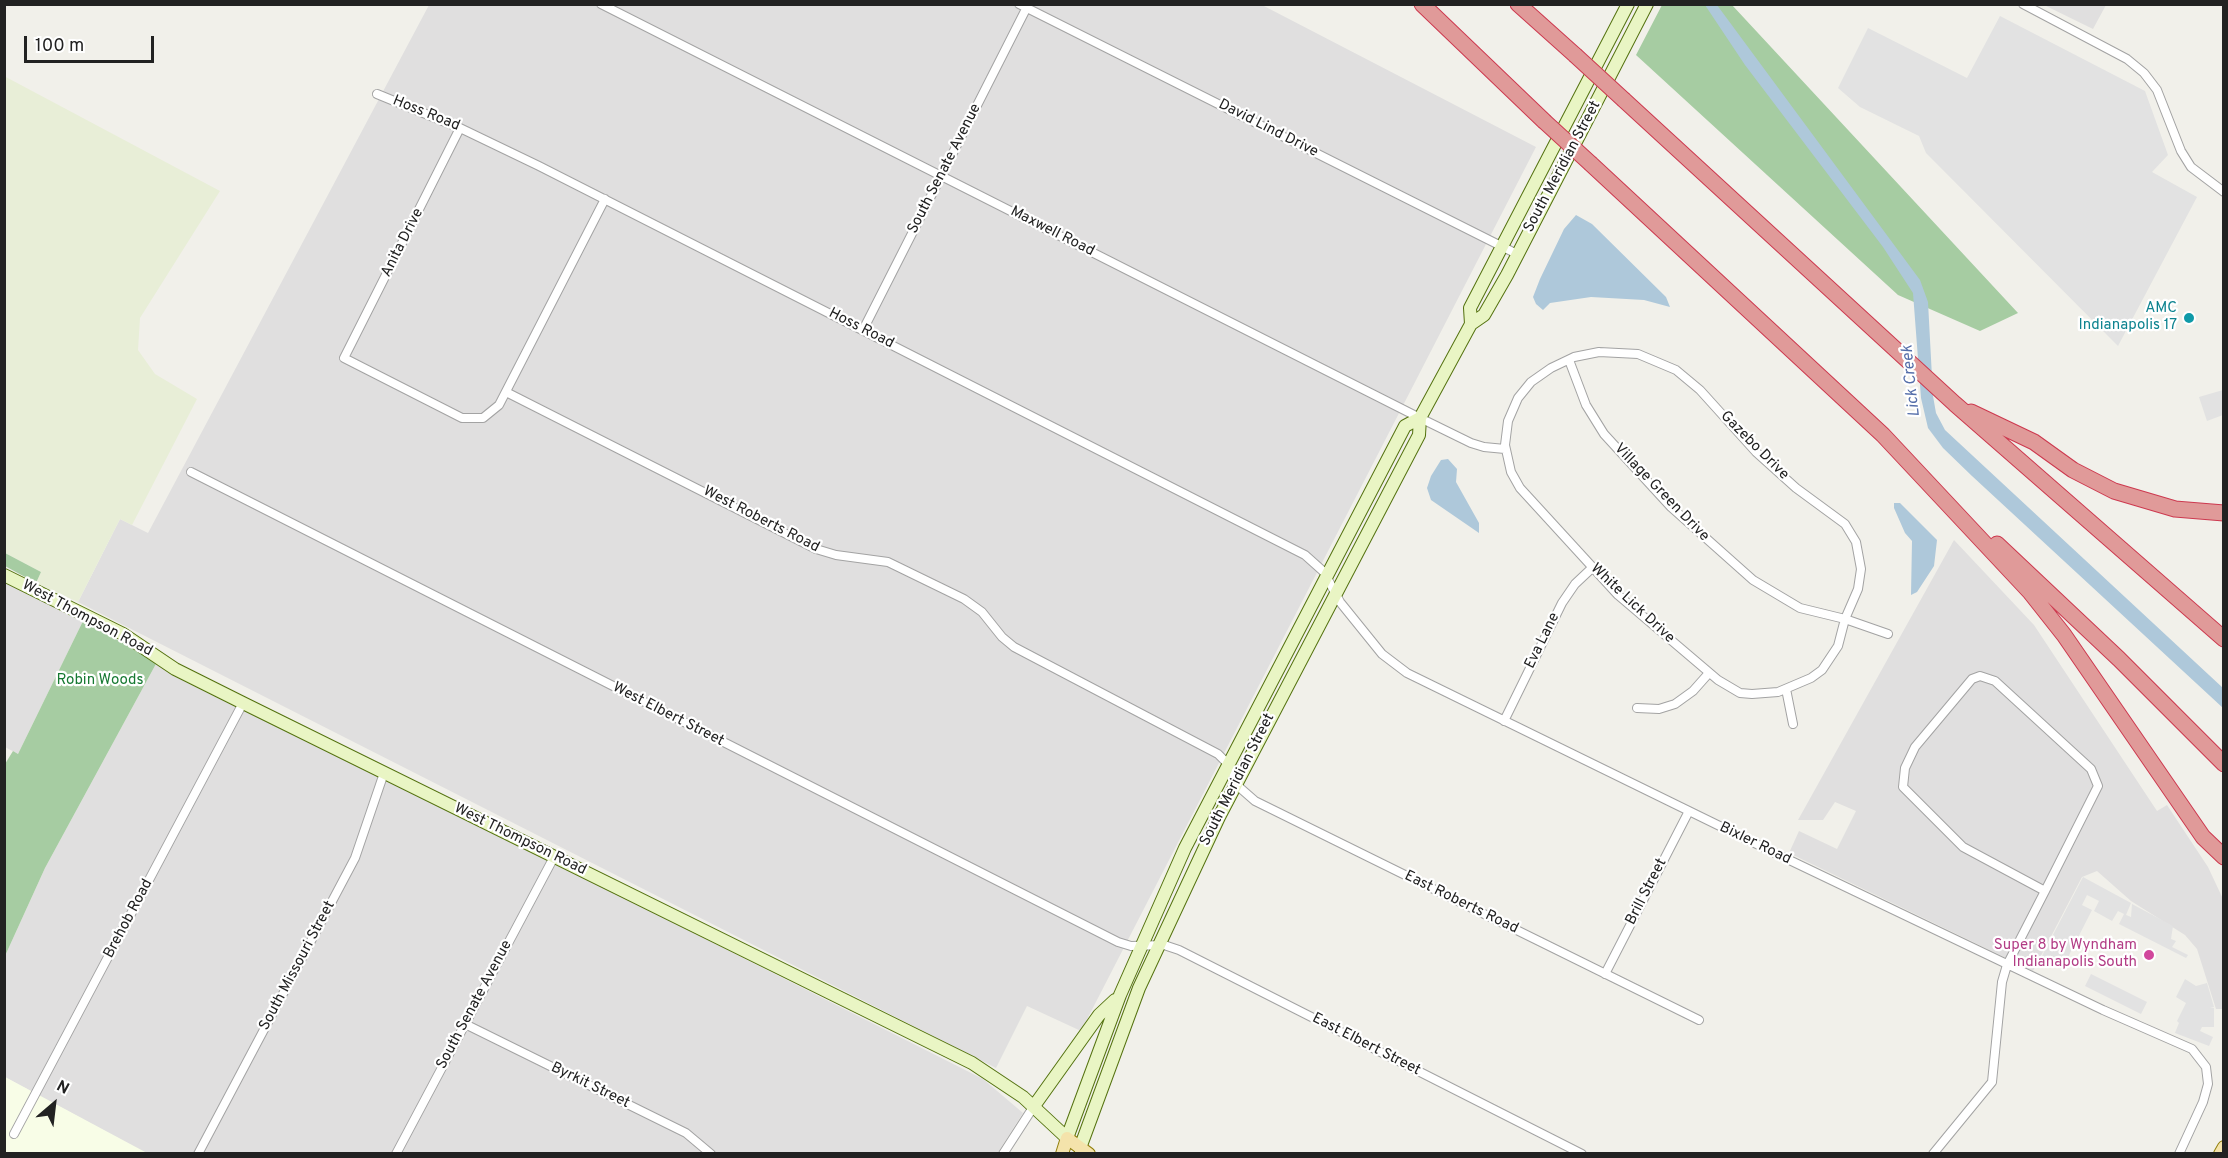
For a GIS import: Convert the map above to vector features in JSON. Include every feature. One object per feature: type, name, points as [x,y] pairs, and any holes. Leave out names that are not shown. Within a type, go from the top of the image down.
[{"type":"highway","points":[[1422,4],[1544,121],[1883,435],[2040,604],[2203,837],[2223,857]]},
{"type":"highway","points":[[1518,4],[1792,256],[1891,342],[1955,404],[2223,639]]},
{"type":"highway","points":[[1955,404],[2034,442],[2073,470],[2115,491],[2175,509],[2223,513]]},
{"type":"highway","points":[[1911,465],[2119,659],[2223,764]]},
{"type":"main road","name":"South Meridian Street","points":[[1471,324],[1470,308],[1628,4]]},
{"type":"main road","name":"South Meridian Street","points":[[1062,1154],[1120,995],[1149,946],[1232,774],[1330,585],[1419,435],[1420,418],[1471,324],[1484,315],[1517,254],[1647,4]]},
{"type":"main road","name":"South Meridian Street","points":[[1083,1152],[1149,946],[1232,774],[1330,585],[1405,426],[1420,418]]},
{"type":"main road","name":"West Thompson Road","points":[[4,575],[123,634],[175,669],[972,1064],[1034,1106],[1067,1138]]},
{"type":"main road","name":"South Meridian Street","points":[[1034,1106],[1099,1015],[1120,995]]},
{"type":"main road","points":[[1067,1138],[1083,1152]]},
{"type":"main road","points":[[2220,1154],[2223,1147]]},
{"type":"street","name":"Maxwell Road","points":[[601,4],[1420,418],[1471,443],[1505,449]]},
{"type":"street","points":[[2024,4],[2127,59],[2144,73],[2157,90],[2186,159],[2197,174],[2223,192]]},
{"type":"street","name":"South Senate Avenue","points":[[863,330],[1025,6]]},
{"type":"street","name":"David Lind Drive","points":[[1025,6],[1517,254]]},
{"type":"street","name":"Hoss Road","points":[[377,94],[460,128],[605,199],[1305,555],[1317,564],[1330,585]]},
{"type":"street","name":"Anita Drive","points":[[460,128],[344,358],[465,419],[478,420],[490,414],[506,392]]},
{"type":"street","points":[[506,392],[605,199]]},
{"type":"street","name":"Gazebo Drive","points":[[1569,360],[1599,352],[1623,352],[1653,359],[1676,370],[1700,390],[1756,452],[1796,488],[1845,524],[1856,542],[1861,569],[1858,589],[1845,619]]},
{"type":"street","name":"White Lick Drive","points":[[1569,360],[1541,375],[1518,398],[1508,421],[1505,449],[1511,472],[1520,488],[1618,595],[1709,673],[1740,693],[1778,692],[1822,670],[1838,646],[1845,619]]},
{"type":"street","name":"Village Green Drive","points":[[1569,360],[1586,405],[1604,434],[1692,527],[1753,580],[1800,608],[1845,619],[1888,634]]},
{"type":"street","name":"West Roberts Road","points":[[506,392],[816,549],[836,555],[888,562],[964,599],[981,612],[1002,637],[1014,647],[1218,753],[1232,774]]},
{"type":"street","name":"West Elbert Street","points":[[191,472],[1118,942],[1149,946]]},
{"type":"street","name":"Eva Lane","points":[[1504,721],[1562,603],[1572,587],[1592,568]]},
{"type":"street","name":"Bixler Road","points":[[1330,585],[1393,664],[1504,721],[2007,965],[2112,1015],[2185,1045],[2198,1054],[2205,1067],[2206,1093],[2179,1154]]},
{"type":"street","points":[[1636,708],[1659,709],[1675,704],[1693,691],[1709,673]]},
{"type":"street","points":[[1933,1154],[1992,1082],[2002,982],[2007,965],[2045,891],[2098,786],[2091,769],[1995,681],[1980,676],[1972,679],[1915,747],[1905,768],[1903,787],[1964,847],[2045,891]]},
{"type":"street","points":[[1786,689],[1792,724]]},
{"type":"street","name":"Brehob Road","points":[[14,1134],[243,703]]},
{"type":"street","name":"South Missouri Street","points":[[198,1154],[356,858],[384,773]]},
{"type":"street","name":"East Roberts Road","points":[[1232,774],[1255,801],[1699,1020]]},
{"type":"street","name":"Brill Street","points":[[1605,974],[1689,811]]},
{"type":"street","name":"South Senate Avenue","points":[[399,1152],[554,857]]},
{"type":"street","name":"East Elbert Street","points":[[1149,946],[1179,950],[1582,1154]]},
{"type":"street","name":"Byrkit Street","points":[[465,1024],[686,1133],[711,1154]]},
{"type":"street","name":"South Meridian Street","points":[[1003,1154],[1034,1106]]},
{"type":"shaded area","points":[[429,5],[1262,5],[1536,147],[1081,1031],[1027,1006],[996,1068],[78,602],[120,519],[148,533]]},
{"type":"shaded area","points":[[2044,5],[2106,5],[2093,29]]},
{"type":"shaded area","points":[[2000,16],[2145,91],[2168,155],[2152,172],[2197,197],[2118,346],[1926,153],[1919,136],[1860,107],[1838,88],[1868,28],[1967,78]]},
{"type":"shaded area","points":[[4,76],[220,191],[140,318],[138,350],[155,374],[197,399],[132,525],[120,519],[78,602],[36,583],[41,572],[5,553]]},
{"type":"shaded area","points":[[2223,390],[2223,415],[2207,421],[2199,397]]},
{"type":"shaded area","points":[[1954,540],[2034,625],[2157,811],[2167,805],[2208,867],[2223,899],[2223,1009],[2216,1009],[2197,949],[2185,935],[2131,901],[2097,871],[2082,877],[2033,971],[1789,853],[1799,831],[1837,849],[1856,811],[1835,802],[1823,820],[1798,820]]},
{"type":"shaded area","points":[[4,581],[83,621],[18,754],[5,747]]},
{"type":"shaded area","points":[[157,662],[983,1079],[1023,1113],[997,1154],[147,1154],[5,1077],[5,956],[45,868]]},
{"type":"shaded area","points":[[2083,877],[2131,903],[2126,915],[2131,917],[2132,904],[2173,926],[2171,939],[2176,941],[2172,947],[2188,955],[2186,958],[2119,924],[2124,914],[2118,911],[2112,921],[2094,911],[2099,901],[2087,895],[2082,905],[2092,910],[2062,969],[2052,964],[2053,961],[2042,956]]},
{"type":"shaded area","points":[[2091,974],[2147,1002],[2141,1014],[2085,986]]},
{"type":"shaded area","points":[[2185,979],[2196,986],[2207,983],[2214,1007],[2210,1008],[2214,1008],[2214,1027],[2202,1027],[2200,1031],[2213,1037],[2209,1046],[2175,1033],[2179,1023],[2177,1021],[2186,1003],[2176,997]]},
{"type":"shaded area","points":[[5,1077],[147,1153],[5,1153]]},
{"type":"green space","points":[[1662,5],[1732,5],[2018,313],[1980,331],[1898,295],[1636,55]]},
{"type":"green space","points":[[5,553],[41,572],[36,583],[5,566]]},
{"type":"green space","name":"Robin Woods","points":[[83,621],[157,662],[45,868],[5,956],[5,764],[13,751],[18,754]]},
{"type":"water","name":"Lick Creek","points":[[1705,5],[1717,5],[1920,280],[1928,302],[1933,396],[1936,413],[1945,430],[2223,688],[2223,708],[1972,476],[1943,448],[1928,428],[1921,398],[1913,293],[1883,247],[1745,65]]},
{"type":"water","points":[[1576,215],[1592,224],[1666,297],[1670,307],[1644,300],[1591,297],[1550,303],[1543,310],[1536,304],[1533,297],[1540,279],[1564,229]]},
{"type":"water","points":[[1448,459],[1457,469],[1456,482],[1479,523],[1479,533],[1431,500],[1427,488],[1431,476],[1441,460]]},
{"type":"water","points":[[1894,503],[1900,503],[1937,540],[1934,566],[1917,592],[1911,595],[1912,541],[1905,533],[1894,508]]},
{"type":"place","name":"AMC Indianapolis 17","points":[[2189,318]]},
{"type":"place","name":"Super 8 by Wyndham Indianapolis South","points":[[2149,955]]}]
